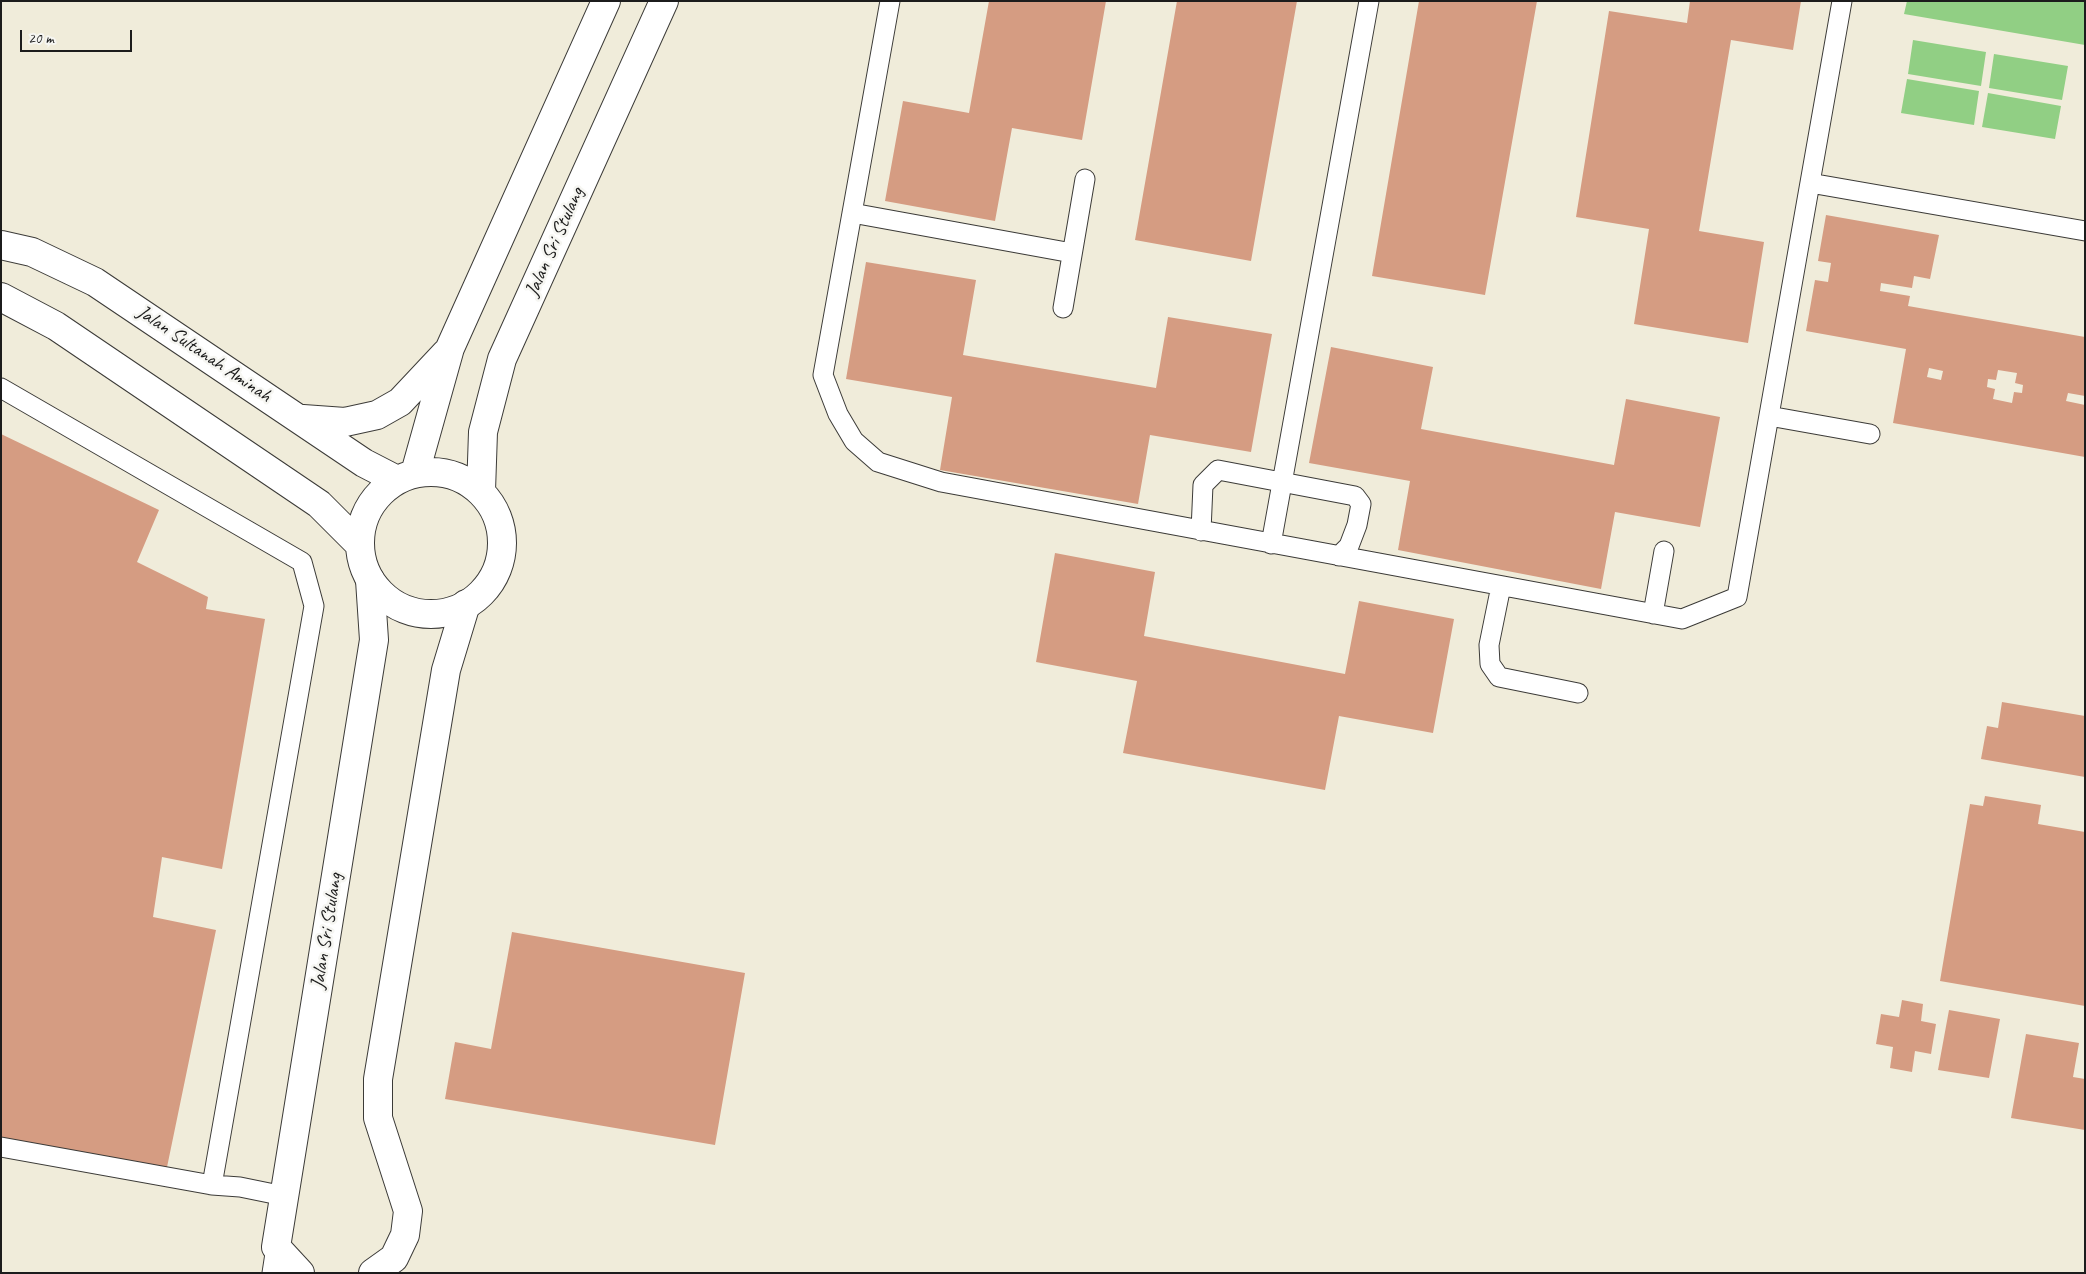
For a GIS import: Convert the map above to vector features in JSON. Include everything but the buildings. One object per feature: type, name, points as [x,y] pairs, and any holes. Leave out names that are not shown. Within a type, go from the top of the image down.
[{"type":"street","points":[[406,476],[450,348],[606,1]]},
{"type":"street","name":"Jalan Sri Stulang","points":[[481,492],[483,432],[502,359],[664,1]]},
{"type":"street","name":"Jalan Sultanah Aminah","points":[[1,244],[32,252],[95,282],[303,420],[364,463],[406,476]]},
{"type":"street","points":[[1,297],[56,326],[319,504],[360,545]]},
{"type":"street","points":[[303,420],[345,422],[377,415],[400,402],[450,348]]},
{"type":"street","points":[[432,472],[450,474],[466,481],[481,492],[491,505],[498,521],[502,538],[496,570],[489,583],[466,604],[450,611],[432,614],[414,612],[389,600],[370,580],[363,564],[360,545],[362,526],[369,507],[381,492],[406,476],[432,472]]},
{"type":"street","name":"Jalan Sri Stulang","points":[[300,1273],[274,1260],[374,640],[370,580]]},
{"type":"street","points":[[373,1273],[394,1258],[405,1236],[408,1211],[378,1118],[378,1079],[446,670],[466,604]]},
{"type":"lane","points":[[890,1],[823,375],[838,414],[854,441],[878,462],[941,482],[1682,620],[1737,597],[1842,1]]},
{"type":"lane","points":[[1271,544],[1369,1]]},
{"type":"lane","points":[[1063,308],[1085,179]]},
{"type":"lane","points":[[1810,183],[2085,231]]},
{"type":"lane","points":[[852,213],[1072,253]]},
{"type":"lane","points":[[1,388],[302,562],[314,606],[212,1185]]},
{"type":"lane","points":[[1769,416],[1870,434]]},
{"type":"lane","points":[[1202,531],[1203,485],[1218,470],[1355,496],[1361,504],[1349,546],[1339,556]]},
{"type":"lane","points":[[1653,614],[1664,551]]},
{"type":"lane","points":[[1501,586],[1489,645],[1490,664],[1499,677],[1578,693]]},
{"type":"lane","points":[[1,1147],[284,1196]]},
{"type":"green space","points":[[1907,1],[2085,1],[2085,45],[1904,14]]},
{"type":"green space","points":[[1913,40],[1986,52],[1981,86],[1908,74]]},
{"type":"green space","points":[[1994,54],[2068,66],[2062,100],[1989,88]]},
{"type":"green space","points":[[1907,79],[1979,91],[1974,125],[1901,113]]},
{"type":"green space","points":[[1988,93],[2061,106],[2055,139],[1982,127]]}]
